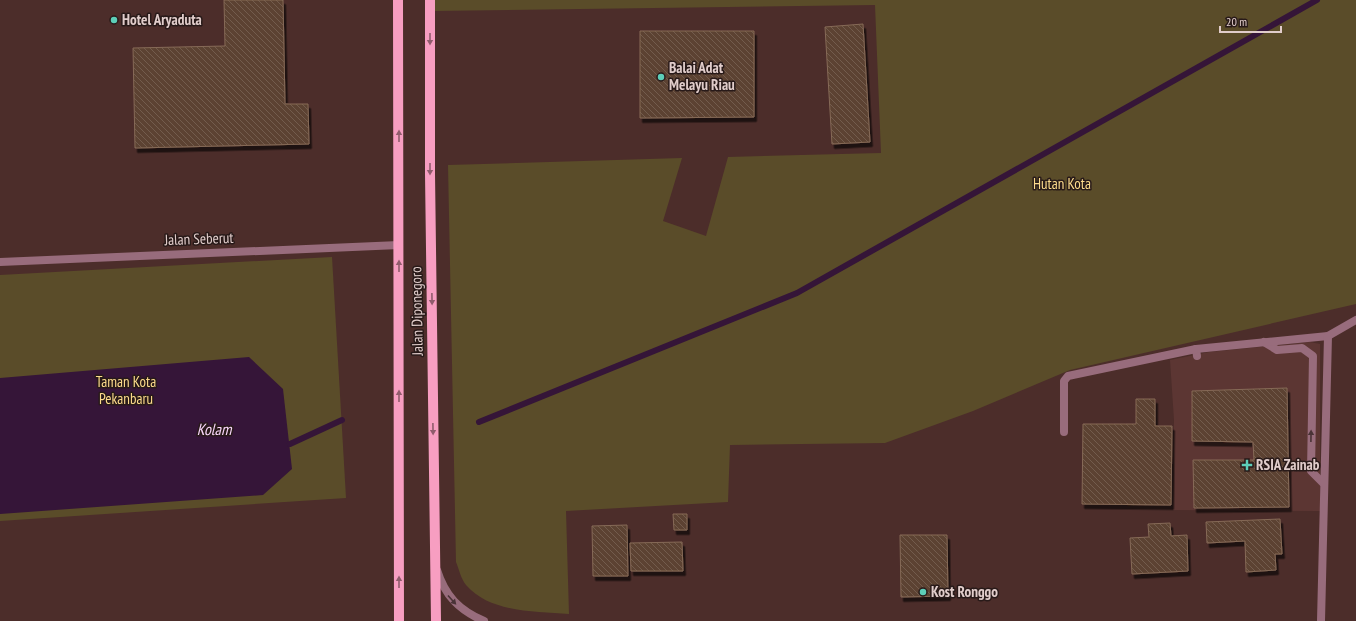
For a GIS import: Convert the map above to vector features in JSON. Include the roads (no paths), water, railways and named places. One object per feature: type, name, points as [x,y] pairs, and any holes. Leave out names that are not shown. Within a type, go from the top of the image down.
[{"type":"main road","name":"Jalan Diponegoro","points":[[398,0],[399,621]]},
{"type":"main road","name":"Jalan Diponegoro","points":[[430,0],[430,174],[436,621]]},
{"type":"street","name":"Jalan Seberut","points":[[0,262],[399,245]]},
{"type":"street","points":[[1064,432],[1065,378],[1196,352],[1264,342],[1328,336],[1356,320]]},
{"type":"street","points":[[1321,621],[1323,483],[1328,336]]},
{"type":"street","points":[[1264,342],[1277,350],[1302,348],[1313,356],[1311,471],[1323,483]]},
{"type":"street","points":[[436,565],[442,584],[448,594],[463,610],[484,621]]},
{"type":"water","name":"Kolam","points":[[249,357],[283,389],[292,469],[263,495],[0,514],[0,378]]},
{"type":"waterway","points":[[479,422],[797,293],[1317,0]]},
{"type":"waterway","points":[[290,444],[342,420]]},
{"type":"place","name":"Hotel Aryaduta","points":[[114,20]]},
{"type":"place","name":"Balai Adat Melayu Riau","points":[[661,77]]},
{"type":"place","name":"RSIA Zainab","points":[[1247,465]]},
{"type":"place","name":"Kost Ronggo","points":[[923,592]]},
{"type":"park label","name":"Hutan Kota","points":[[1062,184]]},
{"type":"park label","name":"Taman Kota Pekanbaru","points":[[126,390]]}]
